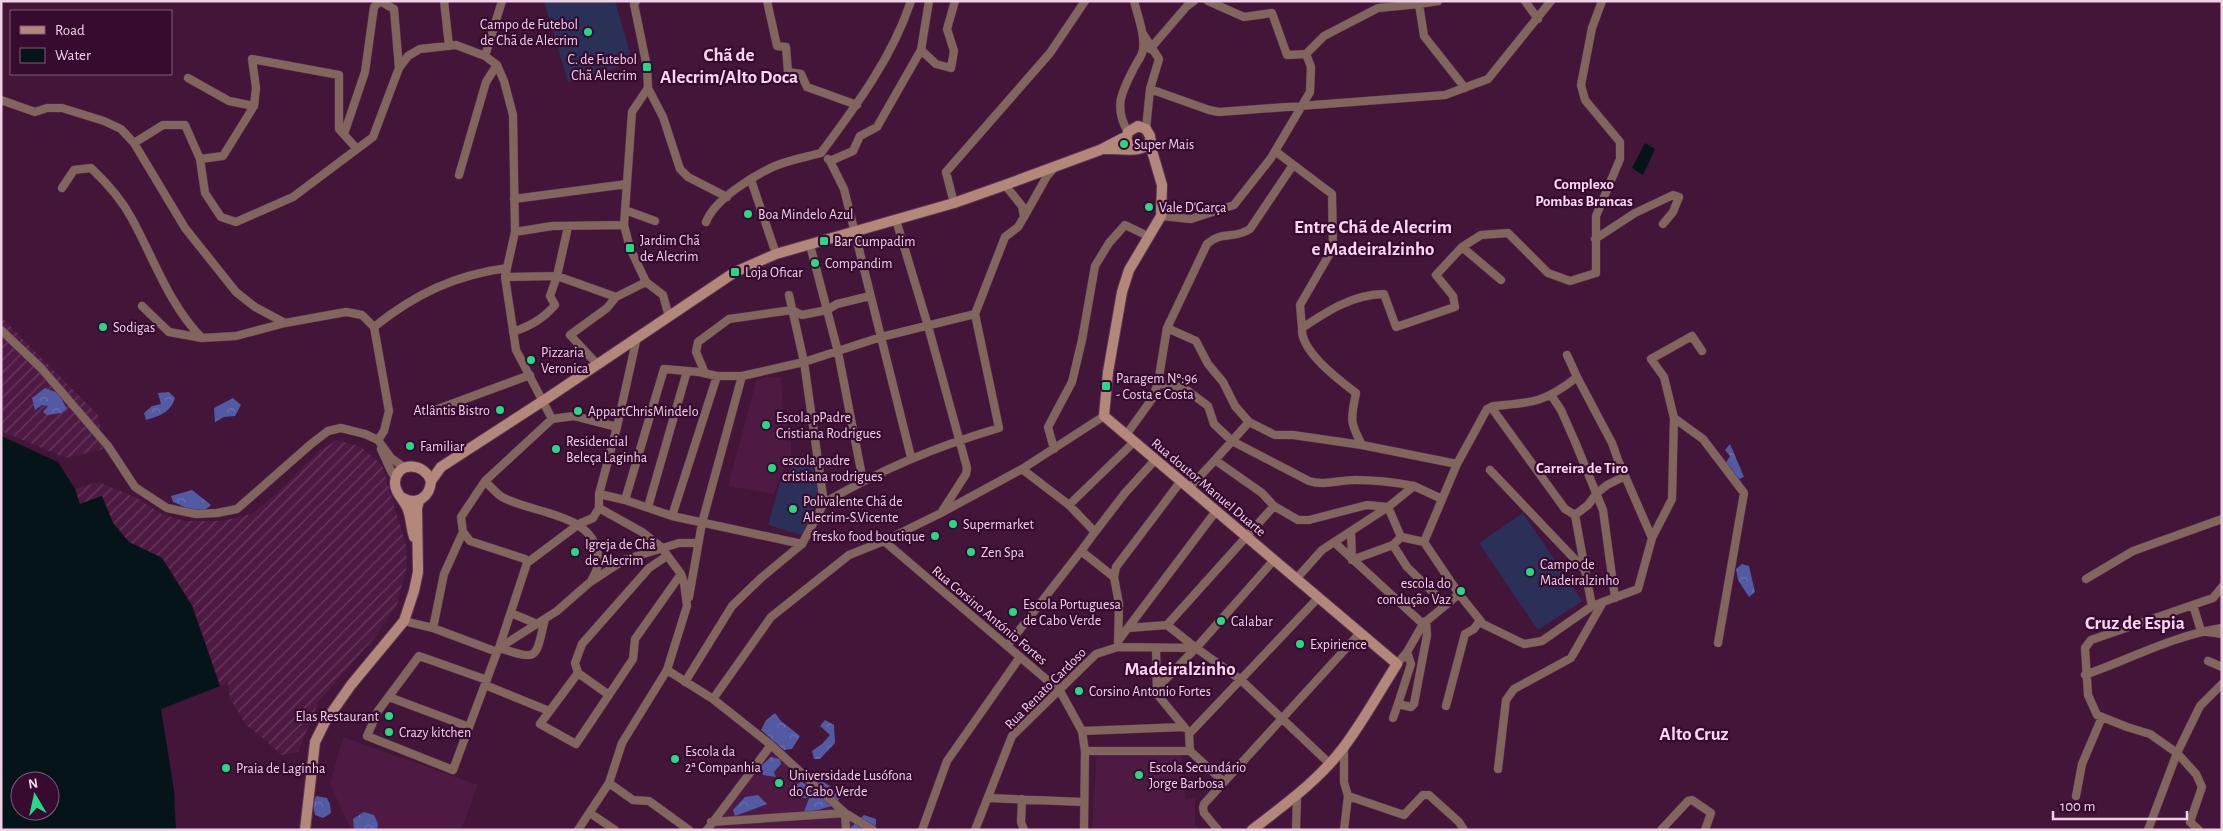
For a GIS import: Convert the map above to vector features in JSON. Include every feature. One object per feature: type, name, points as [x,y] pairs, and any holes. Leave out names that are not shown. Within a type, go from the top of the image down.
[{"type":"street","points":[[444,1],[449,46]]},
{"type":"street","points":[[485,56],[502,1]]},
{"type":"street","points":[[636,1],[634,4],[647,67],[648,88],[663,117],[680,169],[688,177],[727,197]]},
{"type":"street","points":[[767,1],[777,46],[786,47],[788,72],[801,74],[808,87],[857,105]]},
{"type":"street","points":[[706,222],[713,209],[739,186],[776,166],[821,153],[857,105],[888,56],[905,21],[911,1]]},
{"type":"street","points":[[830,161],[853,151],[860,136],[877,126],[921,50],[930,1]]},
{"type":"street","points":[[921,50],[936,64],[952,68],[954,51],[947,29],[955,1]]},
{"type":"street","points":[[954,202],[946,172],[1050,53],[1085,1]]},
{"type":"street","points":[[1134,1],[1143,34],[1142,52],[1121,92],[1119,107],[1123,124],[1128,134],[1128,143],[1157,171]]},
{"type":"street","points":[[1142,52],[1153,48],[1187,6],[1194,1]]},
{"type":"street","points":[[1208,1],[1244,16],[1272,14],[1287,55],[1306,54],[1324,36],[1378,8],[1438,1]]},
{"type":"street","points":[[1525,1],[1538,19]]},
{"type":"street","points":[[1150,89],[1219,112],[1445,95],[1488,78],[1551,1]]},
{"type":"street","points":[[1302,328],[1335,306],[1375,294],[1384,294],[1396,327],[1455,307],[1453,296],[1436,275],[1462,247],[1481,235],[1508,233],[1548,273],[1570,281],[1596,274],[1596,216],[1620,159],[1620,142],[1585,100],[1581,85],[1592,28],[1602,1]]},
{"type":"street","points":[[344,134],[365,72],[374,7],[379,2],[394,9],[399,68]]},
{"type":"street","points":[[1419,4],[1424,36],[1465,88]]},
{"type":"street","points":[[713,700],[771,617],[849,555],[884,541],[941,513],[1022,469],[1104,416],[1108,372],[1122,292],[1129,270],[1161,216],[1162,185],[1146,129],[1150,89],[1159,59],[1143,34]]},
{"type":"street","points":[[134,143],[163,125],[185,125],[200,159],[205,193],[221,217],[236,222],[293,197],[373,137],[399,68],[408,56],[420,50],[456,45],[485,56],[497,66],[504,81],[513,116],[515,232],[505,276],[516,350],[552,419]]},
{"type":"street","points":[[1161,216],[1191,218],[1234,204],[1275,150],[1310,92],[1311,68],[1306,54]]},
{"type":"street","points":[[200,159],[223,156],[254,106],[256,88],[252,59],[339,75],[339,129],[357,149]]},
{"type":"street","points":[[459,175],[486,82],[497,66]]},
{"type":"street","points":[[188,78],[229,102],[254,106]]},
{"type":"street","points":[[648,88],[632,112],[624,225],[630,248],[646,282],[663,296],[669,317]]},
{"type":"street","points":[[1,100],[35,112],[47,108],[62,108],[104,121],[121,129],[134,143],[185,228],[236,292],[255,307],[285,323]]},
{"type":"street","points":[[403,498],[408,501],[419,500],[428,493],[431,481],[442,467],[735,272],[776,254],[896,220],[1004,185],[1100,150],[1138,126],[1146,129]]},
{"type":"street","points":[[1100,150],[1147,147],[1150,140]]},
{"type":"street","points":[[1275,150],[1332,194],[1333,248],[1300,305],[1302,334],[1314,356],[1341,382],[1356,393],[1351,418],[1352,427],[1362,445]]},
{"type":"street","points":[[821,153],[830,161],[844,189],[853,232],[911,457]]},
{"type":"street","points":[[1126,435],[1152,399],[1158,382],[1167,328],[1207,244],[1214,237],[1240,236],[1250,229],[1293,165]]},
{"type":"street","points":[[685,682],[732,606],[761,578],[802,544],[824,503],[911,457],[999,428],[975,314],[1005,237],[1018,227],[1047,176],[1055,167]]},
{"type":"street","points":[[62,188],[74,170],[91,168],[107,183],[132,217],[186,322],[202,338]]},
{"type":"street","points":[[751,180],[776,254]]},
{"type":"street","points":[[514,199],[627,184]]},
{"type":"street","points":[[1004,185],[1022,206],[1024,217]]},
{"type":"street","points":[[1595,239],[1635,213],[1673,195],[1678,197],[1673,212],[1663,224]]},
{"type":"street","points":[[625,210],[655,221]]},
{"type":"street","points":[[896,220],[928,326],[967,468],[966,474],[941,513]]},
{"type":"street","points":[[515,232],[552,226],[624,225]]},
{"type":"street","points":[[1054,449],[1048,427],[1072,382],[1082,340],[1095,266],[1109,243],[1125,225],[1148,236]]},
{"type":"street","points":[[513,332],[530,326],[547,314],[555,305],[550,296],[557,276],[568,227]]},
{"type":"street","points":[[810,245],[838,352],[863,481]]},
{"type":"street","points":[[1462,247],[1501,280]]},
{"type":"street","points":[[374,327],[394,311],[446,282],[477,272],[507,268]]},
{"type":"street","points":[[505,276],[557,276],[616,297]]},
{"type":"street","points":[[598,364],[570,334],[607,308],[616,297],[646,282]]},
{"type":"street","points":[[789,295],[804,362],[824,503]]},
{"type":"street","points":[[704,373],[696,352],[698,342],[729,319],[792,310],[802,315],[827,310],[837,304],[870,296]]},
{"type":"street","points":[[142,306],[169,332],[202,338],[236,336],[285,323],[346,312],[362,315],[374,327],[389,411],[384,431],[378,440]]},
{"type":"street","points":[[625,500],[664,369],[718,376],[742,376],[804,362],[881,337],[975,314]]},
{"type":"street","points":[[1167,328],[1196,341],[1208,364],[1222,382],[1235,406],[1248,422],[1275,435],[1293,435],[1362,445],[1458,464]]},
{"type":"street","points":[[1,330],[41,368],[108,446],[135,487],[167,508],[196,514],[217,513],[237,509],[328,431],[341,428],[378,440],[391,458],[405,468]]},
{"type":"street","points":[[1401,537],[1424,542],[1459,594],[1483,624],[1524,644],[1542,641],[1592,606],[1638,589],[1652,538],[1672,499],[1674,418],[1664,377],[1651,359],[1692,336],[1702,351]]},
{"type":"street","points":[[549,711],[486,682],[419,656],[378,711],[367,736],[453,770],[469,727],[486,682],[498,650],[527,563],[579,524],[593,518],[600,508],[599,494],[617,427],[637,337]]},
{"type":"street","points":[[1567,355],[1612,442],[1652,538]]},
{"type":"street","points":[[648,507],[687,371]]},
{"type":"street","points":[[427,413],[530,375]]},
{"type":"street","points":[[672,516],[718,376]]},
{"type":"street","points":[[578,830],[609,783],[622,743],[667,670],[687,606],[702,523],[742,376]]},
{"type":"street","points":[[1424,542],[1458,464],[1487,409],[1540,400],[1558,392],[1577,377]]},
{"type":"street","points":[[1158,382],[1184,388],[1208,406],[1214,424],[1232,441],[1319,484],[1354,480],[1386,481],[1414,486],[1442,499]]},
{"type":"street","points":[[1551,395],[1561,410],[1603,510],[1615,598]]},
{"type":"street","points":[[1491,407],[1564,509],[1575,515]]},
{"type":"street","points":[[433,628],[444,574],[462,532],[461,517],[485,481],[552,419],[574,416],[617,427]]},
{"type":"street","name":"Rua doutor Manuel Duarte","points":[[1104,416],[1397,664]]},
{"type":"street","points":[[1674,418],[1698,434],[1744,493],[1718,643]]},
{"type":"street","points":[[1189,488],[1248,422]]},
{"type":"street","points":[[378,440],[384,458],[396,477],[396,489],[408,509],[413,534],[417,542]]},
{"type":"street","points":[[1069,505],[1134,442]]},
{"type":"street","points":[[1007,646],[1125,493],[1155,460]]},
{"type":"street","points":[[1215,460],[1262,493],[1274,506],[1298,520],[1309,520],[1367,506],[1388,507]]},
{"type":"street","points":[[396,477],[405,468],[414,466],[424,469],[442,467]]},
{"type":"street","points":[[424,469],[431,481]]},
{"type":"street","points":[[1022,469],[1069,505],[1095,532]]},
{"type":"street","points":[[1490,470],[1585,570]]},
{"type":"street","points":[[1575,515],[1588,505],[1597,493],[1607,485],[1625,476]]},
{"type":"street","points":[[485,481],[502,497],[579,524],[594,540],[599,558],[597,572],[589,583]]},
{"type":"street","points":[[1118,644],[1119,604],[1114,577],[1116,567],[1180,481]]},
{"type":"street","points":[[1296,579],[1322,550],[1388,507],[1414,486]]},
{"type":"street","points":[[599,494],[625,500],[672,516],[802,544]]},
{"type":"street","points":[[305,830],[315,742],[325,722],[351,685],[404,621],[418,572],[419,500]]},
{"type":"street","points":[[1166,625],[1274,506]]},
{"type":"street","points":[[1388,507],[1401,537]]},
{"type":"street","points":[[600,508],[642,532],[662,547],[681,574],[687,606]]},
{"type":"street","points":[[1118,644],[1216,511]]},
{"type":"street","points":[[1575,515],[1592,606]]},
{"type":"street","points":[[2086,579],[2133,551],[2222,519]]},
{"type":"street","points":[[462,532],[470,541],[525,559],[527,563]]},
{"type":"street","points":[[1351,532],[1352,560]]},
{"type":"street","points":[[1352,560],[1393,545],[1401,537]]},
{"type":"street","name":"Rua Corsino António Fortes","points":[[884,541],[1060,691],[1082,731],[1085,751],[1084,830]]},
{"type":"street","points":[[1334,542],[1352,560],[1425,622],[1427,635],[1414,704],[1411,708],[1398,704]]},
{"type":"street","points":[[498,650],[557,612],[589,583],[624,560],[679,543],[698,543]]},
{"type":"street","points":[[1393,545],[1407,567],[1446,605]]},
{"type":"street","points":[[1081,551],[1114,577]]},
{"type":"street","points":[[609,695],[578,673],[575,663],[582,644],[649,568],[667,556]]},
{"type":"street","points":[[1158,687],[1196,648],[1274,560]]},
{"type":"street","points":[[578,673],[540,724],[576,744],[633,659],[635,639],[681,574]]},
{"type":"street","points":[[2199,830],[2190,822],[2202,787],[2196,774],[2177,752],[2150,734],[2127,728],[2097,715],[2088,695],[2085,675],[2085,648],[2091,640],[2213,598],[2222,587]]},
{"type":"street","points":[[1253,830],[1297,796],[1344,748],[1425,622],[1459,594]]},
{"type":"street","points":[[1082,731],[1186,730],[1241,680],[1318,598]]},
{"type":"street","points":[[1498,769],[1506,700],[1514,689],[1571,658],[1603,602]]},
{"type":"street","points":[[2193,605],[2201,631]]},
{"type":"street","points":[[511,613],[537,624]]},
{"type":"street","points":[[404,621],[433,628],[525,657],[532,656],[537,651],[545,619]]},
{"type":"street","points":[[1446,706],[1465,634],[1474,629],[1480,620]]},
{"type":"street","points":[[1128,628],[1166,625],[1241,680],[1330,764]]},
{"type":"street","points":[[2085,675],[2201,631],[2222,628]]},
{"type":"street","points":[[2201,631],[2222,634]]},
{"type":"street","points":[[1218,830],[1204,813],[1203,808],[1224,782],[1283,720],[1360,633]]},
{"type":"street","name":"Rua Renato Cardoso","points":[[975,830],[1012,736],[1096,654],[1118,644],[1156,648],[1196,648]]},
{"type":"street","points":[[1156,648],[1157,694],[1186,730],[1190,751],[1224,782]]},
{"type":"street","points":[[1393,718],[1412,664],[1406,652]]},
{"type":"street","points":[[922,830],[947,761],[1020,657]]},
{"type":"street","points":[[2208,661],[2222,667]]},
{"type":"street","points":[[667,670],[713,700],[771,745],[845,813],[873,830]]},
{"type":"street","points":[[2148,830],[2177,752],[2200,706],[2222,684]]},
{"type":"street","points":[[388,697],[469,727]]},
{"type":"street","points":[[2076,796],[2082,764],[2102,717]]},
{"type":"street","points":[[707,830],[771,745]]},
{"type":"street","points":[[1344,748],[1344,782],[1348,796],[1344,830]]},
{"type":"street","points":[[1085,751],[1190,751]]},
{"type":"street","points":[[609,783],[633,800],[649,801],[689,830]]},
{"type":"street","points":[[1348,796],[1400,815],[1408,813],[1423,795],[1429,795],[1464,830]]},
{"type":"street","points":[[1296,830],[1297,796]]},
{"type":"street","points":[[988,798],[1084,802]]},
{"type":"street","points":[[1022,799],[1021,822],[1024,830]]},
{"type":"street","points":[[1661,830],[1688,800],[1692,800],[1711,812],[1705,830]]},
{"type":"street","points":[[590,813],[615,830]]},
{"type":"street","points":[[712,822],[845,813]]},
{"type":"street","points":[[845,813],[846,830]]},
{"type":"shaded area","name":"Campo de Futebol de Chã de Alecrim","points":[[544,1],[615,1],[633,63],[568,82]]},
{"type":"shaded area","points":[[1,317],[98,415],[103,449],[66,458],[1,431]]},
{"type":"shaded area","name":"Escola pPadre Cristiana Rodrigues","points":[[766,377],[781,377],[783,407],[791,443],[791,462],[785,464],[774,494],[728,486],[756,381]]},
{"type":"shaded area","points":[[337,440],[361,447],[382,465],[406,545],[407,565],[397,605],[374,638],[319,701],[298,752],[281,755],[246,725],[230,698],[228,682],[220,686],[193,606],[162,558],[129,542],[113,523],[102,496],[80,504],[75,489],[98,482],[137,498],[162,514],[185,521],[221,521],[251,514],[274,496],[319,451]]},
{"type":"shaded area","name":"Polivalente Chã de Alecrim-S.Vicente","points":[[809,463],[813,467],[819,494],[804,536],[768,525],[783,472],[788,473],[792,466]]},
{"type":"shaded area","name":"Campo de Madeiralzinho","points":[[1523,513],[1582,601],[1538,630],[1479,543]]},
{"type":"shaded area","points":[[343,737],[478,785],[461,830],[351,830],[330,784]]},
{"type":"shaded area","name":"Universidade Lusófona do Cabo Verde","points":[[772,750],[851,817],[854,830],[712,830]]},
{"type":"shaded area","name":"Escola Secundário Jorge Barbosa","points":[[1097,750],[1181,752],[1186,799],[1195,798],[1195,825],[1200,830],[1092,830]]},
{"type":"green space","points":[[45,388],[58,393],[67,409],[61,413],[47,415],[43,412],[48,406],[42,405],[35,410],[32,398]]},
{"type":"green space","points":[[169,392],[175,398],[171,407],[160,415],[146,420],[144,413],[152,406],[161,404],[158,393]]},
{"type":"green space","points":[[233,398],[241,405],[235,416],[224,417],[215,422],[214,408]]},
{"type":"green space","points":[[1730,444],[1744,477],[1739,479],[1729,473],[1724,466],[1730,456],[1725,450]]},
{"type":"green space","points":[[192,490],[211,505],[207,509],[193,510],[173,502],[171,496]]},
{"type":"green space","points":[[1742,564],[1749,566],[1755,592],[1749,597],[1738,580],[1736,569]]},
{"type":"green space","points":[[775,713],[781,721],[800,736],[792,749],[784,750],[761,730],[766,720]]},
{"type":"green space","points":[[825,720],[834,725],[835,743],[820,759],[814,759],[812,751],[830,735],[820,726]]},
{"type":"green space","points":[[771,757],[780,759],[781,764],[774,772],[776,777],[763,775],[761,766]]},
{"type":"green space","points":[[801,781],[809,787],[822,781],[842,794],[835,806],[804,812],[809,798],[800,798],[791,790]]},
{"type":"green space","points":[[758,795],[767,804],[735,816],[733,810],[745,797]]},
{"type":"green space","points":[[316,796],[327,798],[330,804],[331,813],[323,818],[315,815],[313,805]]},
{"type":"green space","points":[[364,812],[374,815],[378,824],[377,830],[354,830],[353,819]]},
{"type":"green space","points":[[864,815],[876,819],[876,825],[869,830],[849,829]]},
{"type":"water","points":[[1645,143],[1655,149],[1643,175],[1632,168]]},
{"type":"water","points":[[1,436],[58,462],[75,489],[80,504],[102,496],[113,523],[129,542],[162,558],[192,606],[220,686],[161,709],[174,791],[176,830],[1,830]]},
{"type":"place","name":"Campo de Futebol de Chã de Alecrim","points":[[588,32]]},
{"type":"place","name":"C. de Futebol Chã Alecrim","points":[[647,67]]},
{"type":"place","name":"Super Mais","points":[[1124,144]]},
{"type":"place","name":"Vale D'Garça","points":[[1149,207]]},
{"type":"place","name":"Boa Mindelo Azul","points":[[748,214]]},
{"type":"place","name":"Bar Cumpadim","points":[[824,241]]},
{"type":"place","name":"Jardim Chã de Alecrim","points":[[630,248]]},
{"type":"place","name":"Compandim","points":[[815,263]]},
{"type":"place","name":"Loja Oficar","points":[[735,272]]},
{"type":"place","name":"Sodigas","points":[[103,327]]},
{"type":"place","name":"Pizzaria Veronica","points":[[531,360]]},
{"type":"place","name":"Paragem Nº:96 - Costa e Costa","points":[[1106,386]]},
{"type":"place","name":"Atlântis Bistro","points":[[500,410]]},
{"type":"place","name":"AppartChrisMindelo","points":[[578,411]]},
{"type":"place","name":"Escola pPadre Cristiana Rodrigues","points":[[766,425]]},
{"type":"place","name":"Familiar","points":[[410,446]]},
{"type":"place","name":"Residencial Beleça Laginha","points":[[556,449]]},
{"type":"place","name":"escola padre cristiana rodrigues","points":[[772,468]]},
{"type":"place","name":"Polivalente Chã de Alecrim-S.Vicente","points":[[793,509]]},
{"type":"place","name":"Supermarket","points":[[953,524]]},
{"type":"place","name":"fresko food boutique","points":[[935,536]]},
{"type":"place","name":"Igreja de Chã de Alecrim","points":[[575,552]]},
{"type":"place","name":"Zen Spa","points":[[971,552]]},
{"type":"place","name":"Campo de Madeiralzinho","points":[[1530,572]]},
{"type":"place","name":"escola do condução Vaz","points":[[1461,591]]},
{"type":"place","name":"Escola Portuguesa de Cabo Verde","points":[[1013,612]]},
{"type":"place","name":"Calabar","points":[[1221,621]]},
{"type":"place","name":"Expirience","points":[[1300,644]]},
{"type":"place","name":"Corsino Antonio Fortes","points":[[1079,691]]},
{"type":"place","name":"Elas Restaurant","points":[[389,716]]},
{"type":"place","name":"Crazy kitchen","points":[[389,732]]},
{"type":"place","name":"Escola da 2ª Companhia","points":[[675,759]]},
{"type":"place","name":"Praia de Laginha","points":[[226,768]]},
{"type":"place","name":"Escola Secundário Jorge Barbosa","points":[[1139,775]]},
{"type":"place","name":"Universidade Lusófona do Cabo Verde","points":[[779,783]]},
{"type":"district","name":"Chã de Alecrim/Alto Doca","points":[[729,65]]},
{"type":"district","name":"Complexo Pombas Brancas","points":[[1584,192]]},
{"type":"district","name":"Entre Chã de Alecrim e Madeiralzinho","points":[[1373,237]]},
{"type":"district","name":"Carreira de Tiro","points":[[1582,468]]},
{"type":"district","name":"Cruz de Espia","points":[[2135,622]]},
{"type":"district","name":"Madeiralzinho","points":[[1180,668]]},
{"type":"district","name":"Alto Cruz","points":[[1694,733]]}]
